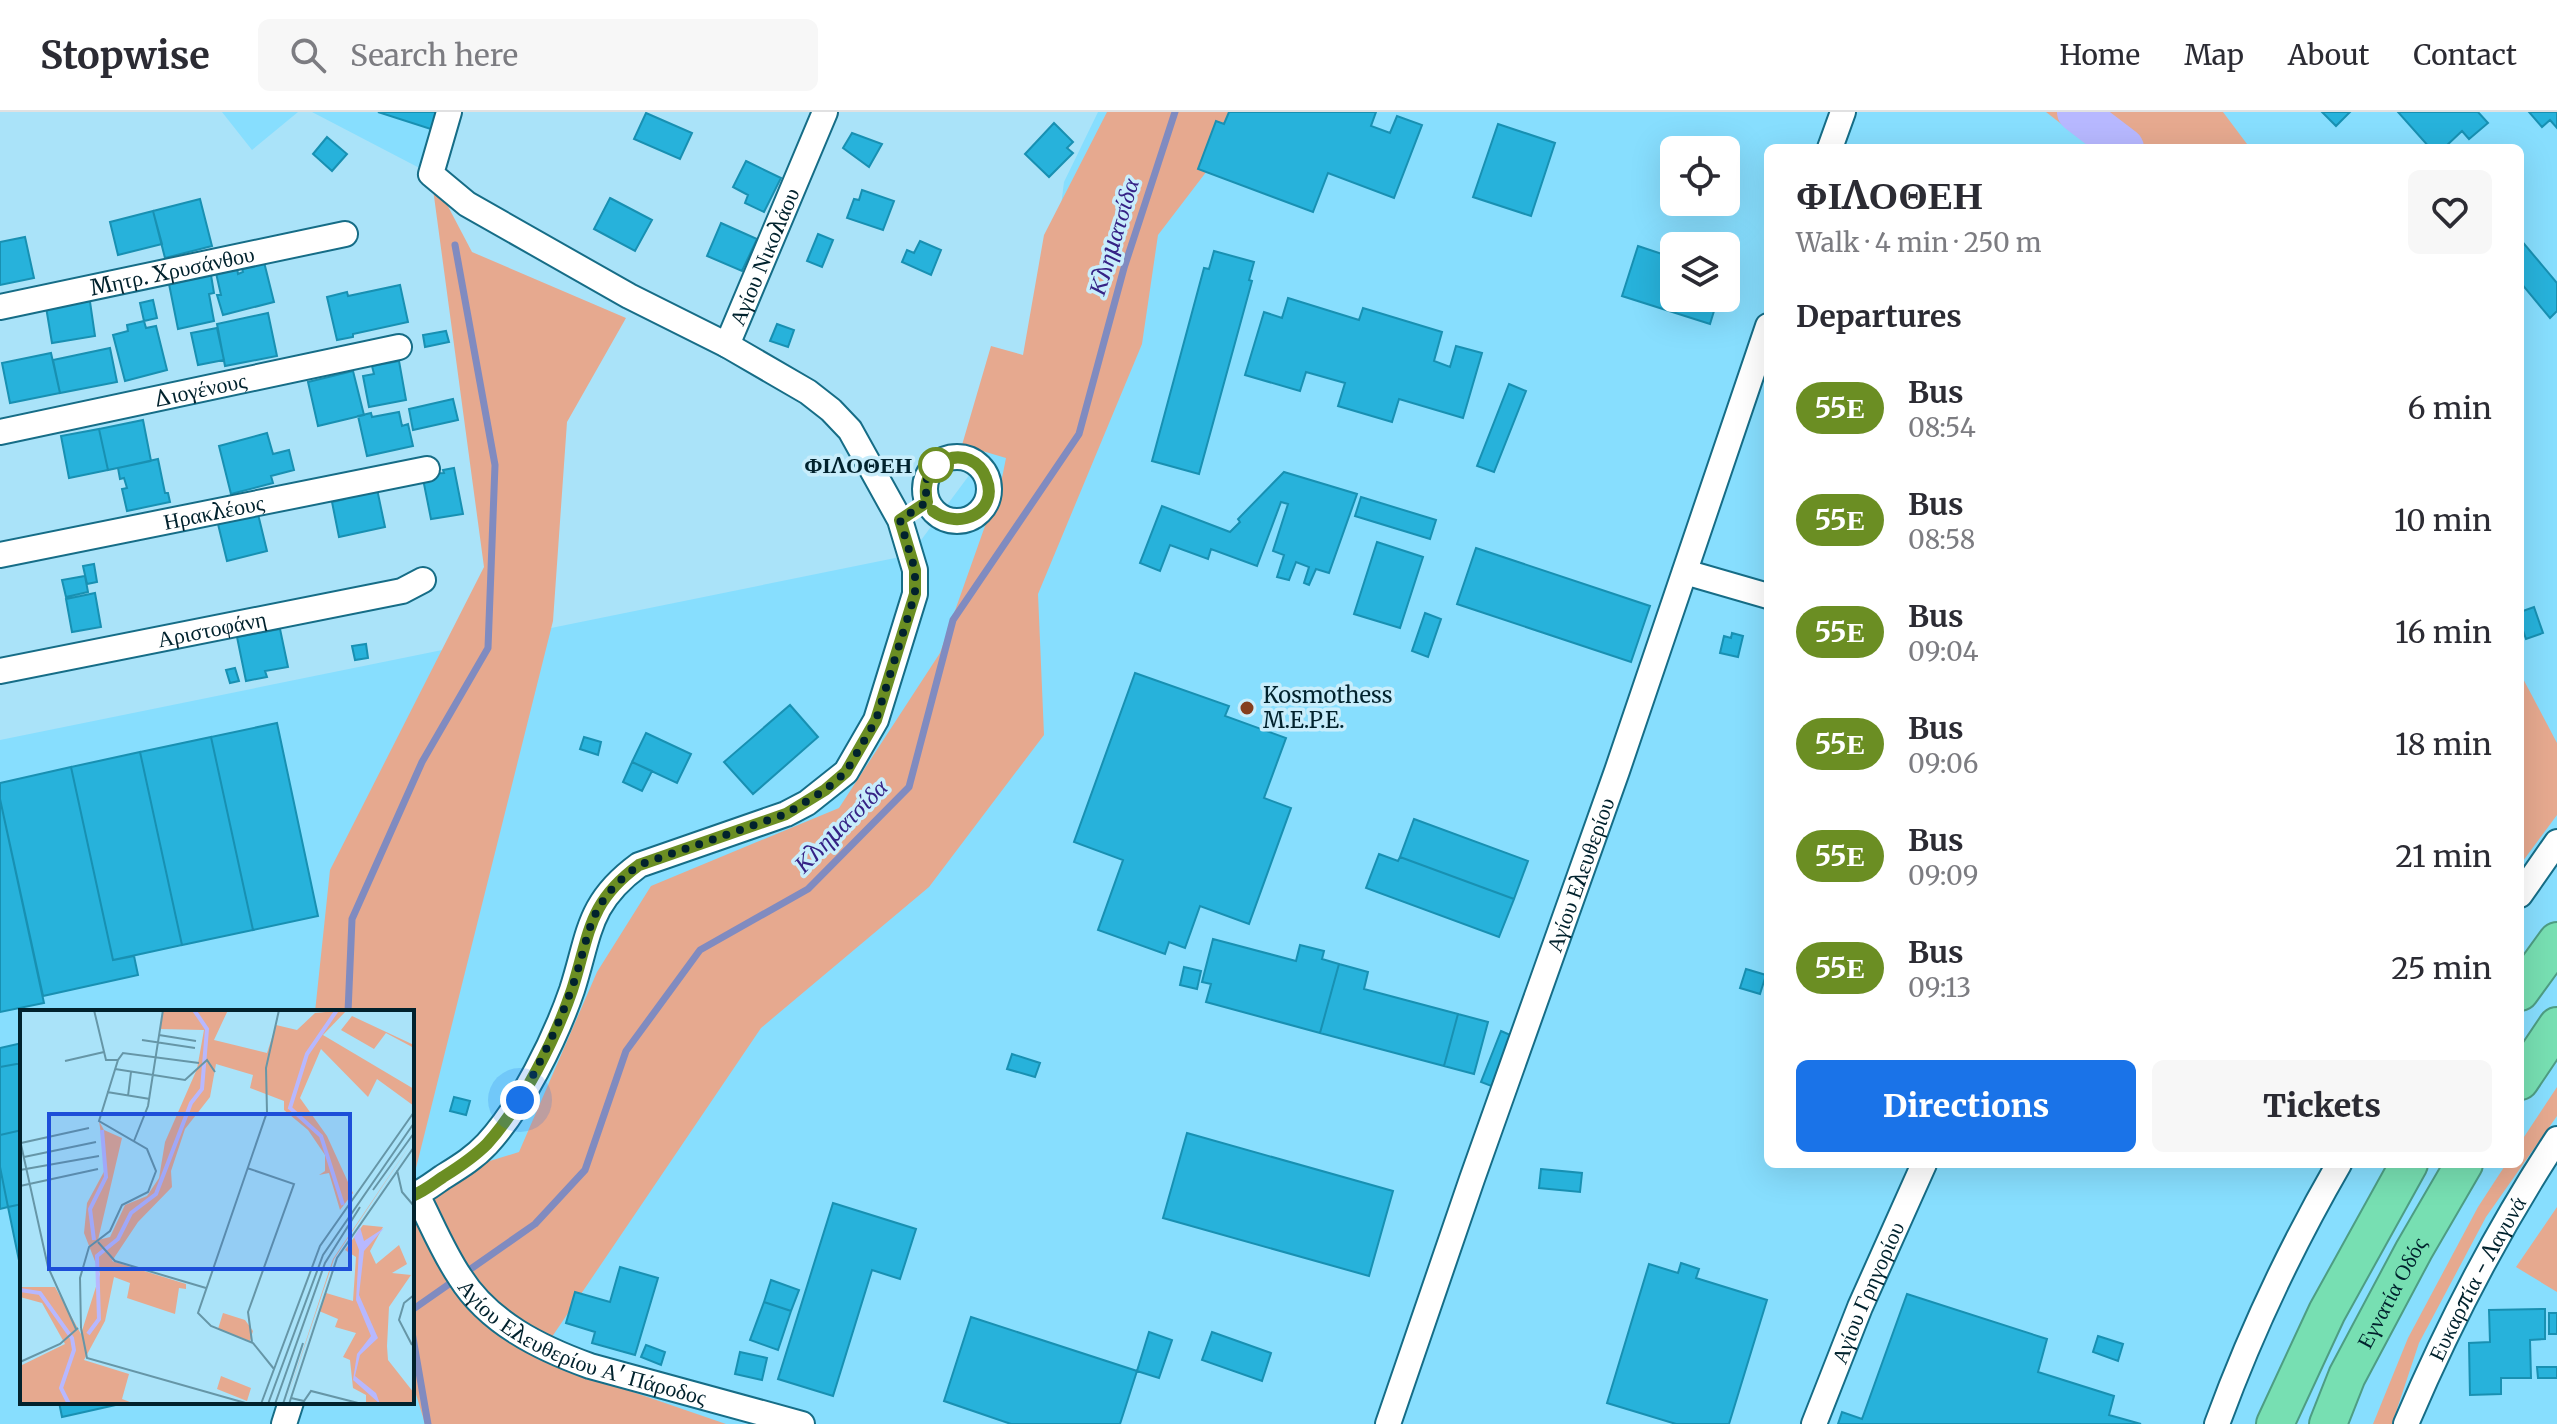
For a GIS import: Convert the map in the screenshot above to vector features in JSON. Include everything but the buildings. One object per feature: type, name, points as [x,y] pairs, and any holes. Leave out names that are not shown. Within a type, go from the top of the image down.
[{"type":"highway","points":[[2524,986],[2557,941]]},
{"type":"highway","points":[[2524,1075],[2557,1026]]},
{"type":"highway","points":[[2275,1424],[2327,1312],[2407,1168]]},
{"type":"highway","name":"Εγνατία Οδός","points":[[2328,1424],[2347,1376],[2462,1168]]},
{"type":"street","points":[[449,112],[431,174],[467,204],[629,296],[727,345]]},
{"type":"street","name":"Αγίου Νικολάου","points":[[414,1195],[477,1153],[520,1100],[571,992],[592,919],[619,880],[639,865],[786,814],[825,790],[846,772],[876,720],[915,594],[915,570],[900,520],[850,430],[831,410],[808,392],[727,345],[825,112]]},
{"type":"street","points":[[1831,144],[1843,112]]},
{"type":"street","name":"Μητρ. Χρυσάνθου","points":[[0,307],[345,234]]},
{"type":"street","name":"Αγίου Ελευθερίου","points":[[1388,1424],[1764,338]]},
{"type":"street","name":"Διογένους","points":[[0,432],[399,347]]},
{"type":"street","name":"Ηρακλέους","points":[[0,555],[427,469]]},
{"type":"street","points":[[900,520],[927,502]]},
{"type":"street","points":[[1685,572],[1764,595]]},
{"type":"street","name":"Αριστοφάνη","points":[[0,671],[402,591],[423,580]]},
{"type":"street","points":[[2524,889],[2557,842]]},
{"type":"street","name":"Ευκαρπία - Λαγυνά","points":[[2406,1424],[2472,1282],[2557,1139]]},
{"type":"street","name":"Αγίου Γρηγορίου","points":[[1814,1424],[1860,1307],[1922,1168]]},
{"type":"street","points":[[2217,1424],[2267,1303],[2337,1168]]},
{"type":"street","name":"Αγίου Ελευθερίου Α' Πάροδος","points":[[414,1195],[459,1277],[482,1305],[518,1334],[590,1366],[802,1424]]},
{"type":"street","points":[[284,1424],[290,1404]]},
{"type":"shaded area","points":[[222,112],[298,112],[252,150]]},
{"type":"shaded area","points":[[312,112],[450,112],[431,174]]},
{"type":"shaded area","points":[[1098,112],[2557,112],[2557,1424],[0,1424],[0,740],[910,555],[1039,381],[1064,182]]},
{"type":"shaded area","points":[[1107,112],[1252,112],[1158,235],[1142,344],[1038,594],[1044,735],[929,887],[761,1028],[537,1359],[726,1424],[425,1424],[414,1388],[414,1184],[519,1152],[597,972],[651,886],[839,808],[940,653],[1002,478],[1006,458],[962,445],[991,346],[1023,355],[1044,235]]},
{"type":"shaded area","points":[[2046,112],[2223,112],[2247,144],[2087,144]]},
{"type":"shaded area","points":[[431,174],[472,252],[626,318],[567,422],[553,621],[414,1176],[414,1010],[315,1010],[330,870],[484,567]]},
{"type":"shaded area","points":[[2524,681],[2557,743],[2557,815],[2524,860]]},
{"type":"shaded area","points":[[2557,1087],[2557,1116],[2524,1163],[2524,1137]]},
{"type":"shaded area","points":[[2503,1168],[2520,1168],[2486,1217],[2419,1343],[2392,1424],[2373,1424],[2408,1338],[2478,1207]]},
{"type":"shaded area","points":[[2557,1207],[2557,1292],[2516,1267]]},
{"type":"waterway","name":"Κληματσίδα","points":[[414,1309],[535,1224],[585,1170],[626,1051],[700,950],[808,889],[909,787],[953,620],[1079,434],[1124,268],[1175,112]]},
{"type":"waterway","points":[[2077,112],[2119,144]]},
{"type":"waterway","name":"Κληματσίδα","points":[[348,1010],[352,919],[422,762],[488,648],[495,465],[455,245]]},
{"type":"waterway","name":"Κληματσίδα","points":[[414,1344],[428,1424]]},
{"type":"bus line","name":"55Ε","points":[[414,1196],[467,1162],[487,1143],[520,1100],[571,992],[592,919],[619,880],[639,865],[786,814],[807,803],[846,772],[876,720],[915,594],[915,570],[900,520],[927,502],[925,482],[936,465],[944,460],[964,458],[981,469],[989,489],[982,509],[973,517],[952,521],[933,511]]},
{"type":"place","name":"ΦΙΛΟΘΕΗ","points":[[936,465]]},
{"type":"place","name":"Kosmothess M.E.P.E.","points":[[1247,708]]},
{"type":"route","points":[[520,1100],[571,992],[592,919],[619,880],[639,865],[786,814],[807,803],[846,772],[876,720],[915,594],[915,570],[900,520],[927,502],[925,482],[936,465]]}]
